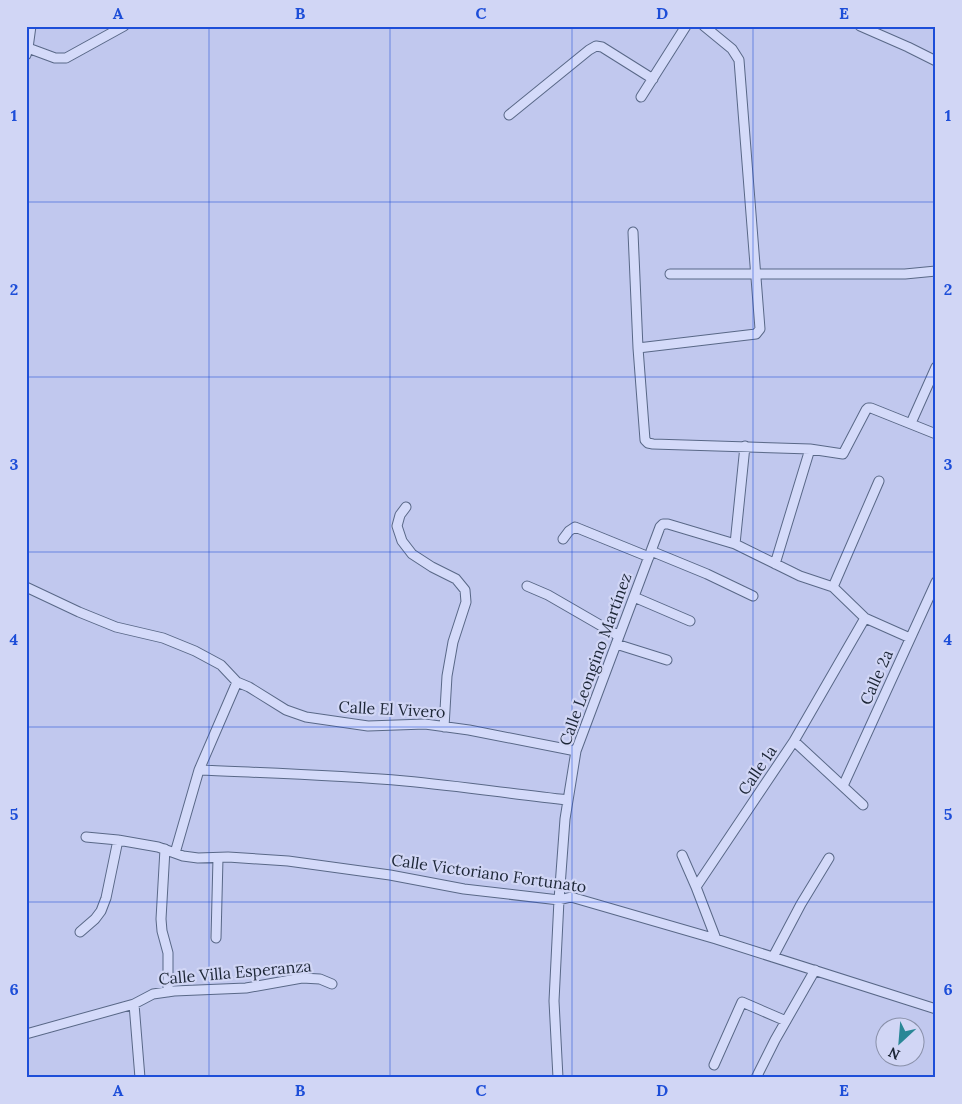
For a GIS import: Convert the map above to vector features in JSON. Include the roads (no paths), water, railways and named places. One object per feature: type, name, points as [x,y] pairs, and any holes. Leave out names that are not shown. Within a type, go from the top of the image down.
[{"type":"street","points":[[31,26],[27,52],[55,58],[66,58],[124,26]]},
{"type":"street","points":[[641,97],[686,26]]},
{"type":"street","points":[[638,348],[756,334],[760,330],[739,60],[732,49],[704,26]]},
{"type":"street","points":[[860,26],[936,61]]},
{"type":"street","points":[[509,115],[588,50],[596,46],[653,79]]},
{"type":"street","points":[[633,232],[638,348],[645,440],[648,443],[810,449],[843,454],[868,408],[936,434]]},
{"type":"street","points":[[670,274],[905,274],[936,271]]},
{"type":"street","points":[[911,423],[936,367]]},
{"type":"street","points":[[745,446],[735,544],[800,576],[833,587],[866,618],[910,638]]},
{"type":"street","points":[[775,564],[810,449]]},
{"type":"street","points":[[833,587],[879,481]]},
{"type":"street","points":[[406,507],[400,515],[397,526],[402,542],[412,554],[456,579],[464,590],[466,602],[453,642],[447,676],[444,727]]},
{"type":"street","name":"Calle Leongino Martínez","points":[[558,1078],[554,1001],[559,900],[565,819],[576,751],[660,527],[663,524],[668,524],[735,544]]},
{"type":"street","points":[[563,539],[568,531],[574,527],[708,574],[753,596]]},
{"type":"street","name":"Calle 2a","points":[[843,786],[936,582]]},
{"type":"street","points":[[527,586],[548,595],[617,640],[667,660]]},
{"type":"street","name":"Calle El Vivero","points":[[26,587],[116,627],[163,638],[195,651],[221,665],[237,682],[249,687],[286,710],[306,717],[368,726],[425,724],[469,730],[576,751]]},
{"type":"street","points":[[634,597],[690,621]]},
{"type":"street","name":"Calle 1a","points":[[696,887],[794,741],[866,618]]},
{"type":"street","points":[[175,853],[198,770],[237,682]]},
{"type":"street","points":[[794,741],[863,805]]},
{"type":"street","points":[[198,770],[404,781],[568,800]]},
{"type":"street","name":"Calle Victoriano Fortunato","points":[[86,837],[158,846],[175,853],[198,858],[288,861],[390,875],[464,889],[559,900],[571,897],[716,939],[936,1008]]},
{"type":"street","points":[[80,932],[102,911],[118,840]]},
{"type":"street","points":[[165,849],[161,919],[168,953],[168,992]]},
{"type":"street","points":[[682,855],[716,939]]},
{"type":"street","points":[[216,938],[218,858]]},
{"type":"street","points":[[773,957],[801,904],[829,858]]},
{"type":"street","points":[[756,1078],[775,1040],[815,970]]},
{"type":"street","name":"Calle Villa Esperanza","points":[[26,1034],[134,1004],[153,994],[246,988],[302,978],[320,979],[332,984]]},
{"type":"street","points":[[714,1064],[742,1002],[786,1021]]},
{"type":"street","points":[[134,1004],[140,1078]]}]
